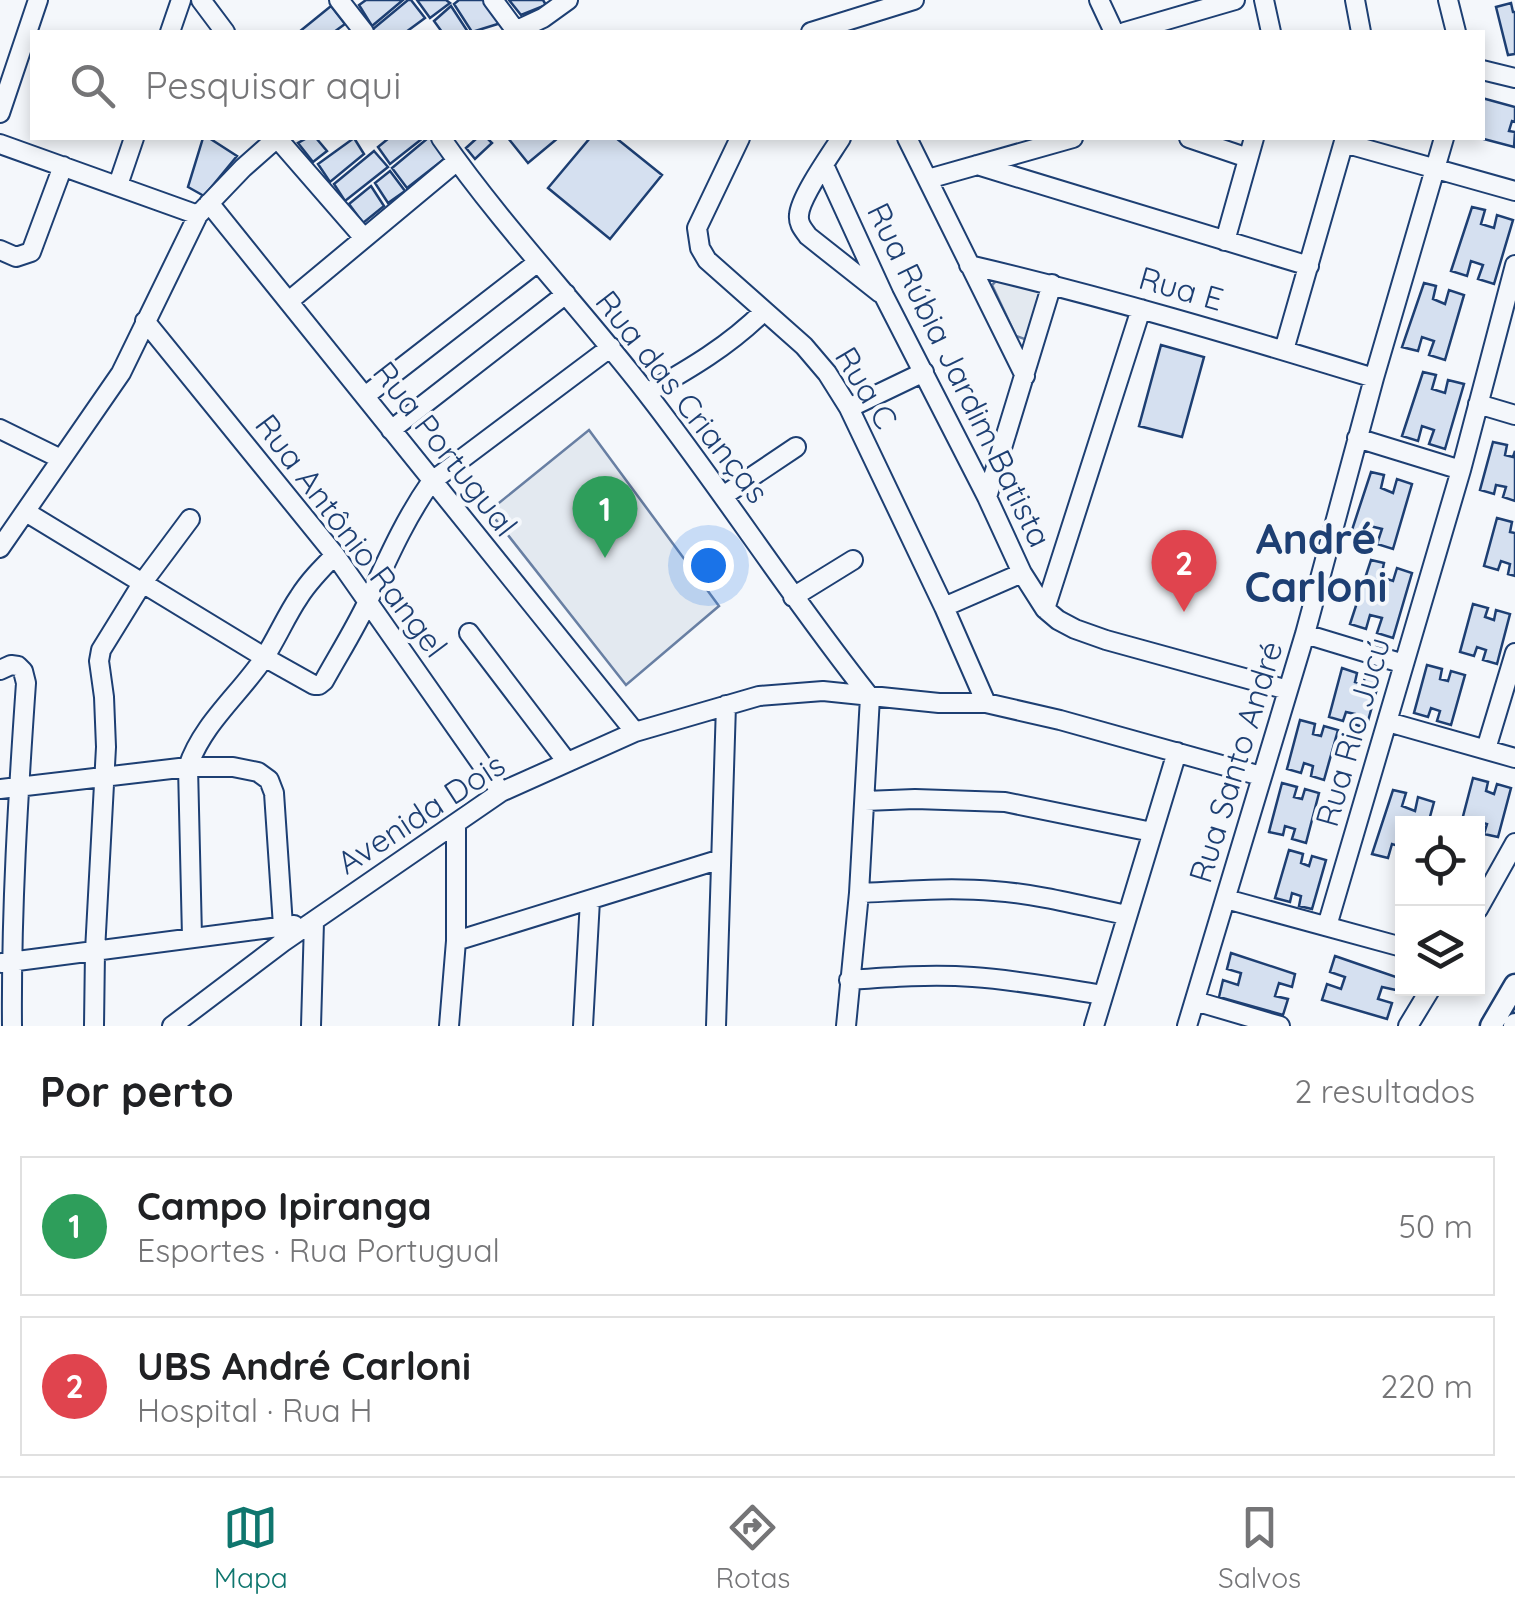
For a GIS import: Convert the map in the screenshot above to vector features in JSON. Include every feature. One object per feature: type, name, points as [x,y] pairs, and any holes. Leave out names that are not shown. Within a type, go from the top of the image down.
[{"type":"main road","points":[[1491,1026],[1515,985]]},
{"type":"street","points":[[0,114],[38,0]]},
{"type":"street","points":[[171,30],[181,0]]},
{"type":"street","points":[[201,0],[224,30]]},
{"type":"street","points":[[493,0],[513,30]]},
{"type":"street","points":[[518,30],[568,0]]},
{"type":"street","points":[[825,30],[854,26],[914,0]]},
{"type":"street","points":[[1099,0],[1113,30]]},
{"type":"street","points":[[1132,30],[1235,0]]},
{"type":"street","points":[[1264,0],[1271,30]]},
{"type":"street","points":[[1355,0],[1361,30]]},
{"type":"street","points":[[1448,0],[1456,30]]},
{"type":"street","points":[[344,2],[363,30]]},
{"type":"street","points":[[1485,71],[1515,78]]},
{"type":"street","points":[[118,185],[133,140]]},
{"type":"street","points":[[1,544],[120,373],[203,209],[275,140]]},
{"type":"street","points":[[279,140],[364,238]]},
{"type":"street","name":"Rua das Crianças","points":[[442,140],[647,393],[870,697]]},
{"type":"street","name":"Rua C","points":[[739,140],[697,228],[706,260],[804,346],[850,408],[986,703]]},
{"type":"street","points":[[840,140],[802,203],[800,225],[808,236],[884,296]]},
{"type":"street","points":[[907,140],[1024,376]]},
{"type":"street","points":[[928,179],[1066,140]]},
{"type":"street","points":[[1195,140],[1248,158]]},
{"type":"street","points":[[1225,241],[1253,140]]},
{"type":"street","points":[[1284,350],[1344,140],[1515,191]]},
{"type":"street","name":"Rua Santo André","points":[[1187,1026],[1305,634],[1444,140]]},
{"type":"street","points":[[0,144],[118,185],[203,209]]},
{"type":"street","points":[[289,301],[457,160]]},
{"type":"street","name":"Rua Rúbia Jardim Batista","points":[[824,165],[884,296],[1022,573],[1045,609]]},
{"type":"street","points":[[977,165],[1309,266]]},
{"type":"street","points":[[0,250],[16,257],[34,248],[63,166]]},
{"type":"street","name":"Rua Portugual","points":[[203,209],[289,301],[635,732]]},
{"type":"street","points":[[365,396],[538,262]]},
{"type":"street","name":"Rua E","points":[[969,265],[1052,284],[1374,378]]},
{"type":"street","name":"Rua Rio Jucú","points":[[1327,926],[1511,299],[1515,265]]},
{"type":"street","points":[[987,497],[1052,284]]},
{"type":"street","points":[[391,430],[566,294]]},
{"type":"street","points":[[1141,309],[1045,609],[1075,629],[1106,640],[1288,690]]},
{"type":"street","points":[[647,393],[728,344],[764,312]]},
{"type":"street","name":"Rua Antônio Rangel","points":[[145,321],[335,555],[501,792]]},
{"type":"street","points":[[26,512],[314,685],[324,682],[368,601],[397,536],[431,482],[610,347]]},
{"type":"street","points":[[850,408],[924,372]]},
{"type":"street","points":[[1478,404],[1515,415]]},
{"type":"street","points":[[0,428],[60,459]]},
{"type":"street","points":[[1357,438],[1461,470]]},
{"type":"street","points":[[724,496],[796,447]]},
{"type":"street","points":[[94,1026],[106,719],[98,662],[101,650],[143,582],[190,519]]},
{"type":"street","points":[[192,937],[188,767],[210,726],[264,657],[300,595],[335,555]]},
{"type":"street","points":[[793,597],[853,560]]},
{"type":"street","points":[[944,607],[1022,573]]},
{"type":"street","points":[[469,633],[567,762]]},
{"type":"street","points":[[1305,634],[1404,664]]},
{"type":"street","points":[[1486,749],[1515,652]]},
{"type":"street","points":[[0,670],[18,666],[24,671],[26,683],[10,787],[6,963],[12,1026]]},
{"type":"street","name":"Avenida Dois","points":[[6,963],[314,922],[501,792],[635,732],[759,696],[823,691],[939,703],[986,703],[1261,776]]},
{"type":"street","points":[[846,1026],[860,893],[870,697]]},
{"type":"street","points":[[716,1026],[726,705]]},
{"type":"street","points":[[1388,722],[1515,758]]},
{"type":"street","points":[[1094,1026],[1177,752]]},
{"type":"street","points":[[10,787],[188,767],[233,767],[258,772],[269,780],[274,793],[283,926]]},
{"type":"street","points":[[866,801],[1004,802],[1152,832]]},
{"type":"street","points":[[449,1026],[456,941],[456,824]]},
{"type":"street","points":[[1480,906],[1515,842]]},
{"type":"street","points":[[456,941],[721,859]]},
{"type":"street","points":[[860,893],[995,891],[1126,916]]},
{"type":"street","points":[[1226,899],[1395,946]]},
{"type":"street","points":[[582,1026],[590,900]]},
{"type":"street","points":[[172,1026],[314,922]]},
{"type":"street","points":[[311,1026],[314,922]]},
{"type":"street","points":[[849,980],[972,977],[1103,995]]},
{"type":"street","points":[[1408,1026],[1426,996]]},
{"type":"street","points":[[1195,1001],[1280,1026]]},
{"type":"shaded area","points":[[998,279],[1045,290],[1030,341],[1016,336],[992,285]]},
{"type":"shaded area","points":[[589,430],[719,606],[626,685],[489,511]]},
{"type":"building","points":[[366,0],[403,0],[372,26],[359,5]]},
{"type":"building","points":[[408,0],[425,18],[409,30],[373,29]]},
{"type":"building","points":[[417,0],[446,0],[450,3],[430,18]]},
{"type":"building","points":[[459,0],[486,0],[501,23],[471,30],[454,4]]},
{"type":"building","points":[[509,0],[543,0],[546,5],[521,15]]},
{"type":"building","points":[[1511,3],[1515,12],[1515,54],[1508,55],[1496,7]]},
{"type":"building","points":[[331,6],[345,24],[337,30],[301,30]]},
{"type":"building","points":[[451,6],[467,30],[441,30],[434,21]]},
{"type":"building","points":[[1485,99],[1515,107],[1515,122],[1512,121],[1509,131],[1515,132],[1514,147],[1485,139]]},
{"type":"building","points":[[202,140],[212,140],[237,156],[204,196],[188,187]]},
{"type":"building","points":[[318,140],[327,151],[313,162],[298,143]]},
{"type":"building","points":[[351,140],[364,154],[330,182],[318,164]]},
{"type":"building","points":[[387,140],[420,140],[390,164],[378,147]]},
{"type":"building","points":[[426,140],[434,140],[448,156],[407,188],[392,168]]},
{"type":"building","points":[[475,140],[492,143],[475,159],[466,148]]},
{"type":"building","points":[[510,140],[556,140],[528,163]]},
{"type":"building","points":[[588,140],[618,140],[662,175],[610,239],[548,188]]},
{"type":"building","points":[[374,151],[388,167],[345,201],[334,184]]},
{"type":"building","points":[[390,171],[405,191],[388,203],[375,183]]},
{"type":"building","points":[[371,186],[384,206],[363,223],[349,204]]},
{"type":"building","points":[[1472,207],[1485,210],[1481,224],[1494,228],[1497,215],[1513,220],[1494,284],[1478,279],[1483,265],[1471,261],[1467,276],[1451,271]]},
{"type":"building","points":[[1424,283],[1436,286],[1433,299],[1445,304],[1449,290],[1464,295],[1445,360],[1429,355],[1434,341],[1422,337],[1418,351],[1402,347]]},
{"type":"building","points":[[1161,345],[1204,357],[1182,437],[1139,426]]},
{"type":"building","points":[[1423,372],[1436,375],[1432,389],[1445,393],[1448,380],[1464,384],[1445,449],[1429,444],[1434,430],[1422,426],[1418,441],[1402,436]]},
{"type":"building","points":[[1493,442],[1507,445],[1505,455],[1513,457],[1515,451],[1515,501],[1503,497],[1506,487],[1496,485],[1494,494],[1480,490]]},
{"type":"building","points":[[1371,472],[1384,475],[1381,488],[1393,493],[1397,479],[1412,484],[1393,549],[1377,544],[1382,529],[1370,526],[1366,540],[1350,536]]},
{"type":"building","points":[[1497,518],[1512,522],[1515,576],[1508,574],[1510,564],[1501,561],[1498,570],[1484,566]]},
{"type":"building","points":[[1371,560],[1384,563],[1381,577],[1393,581],[1397,568],[1412,573],[1393,638],[1377,633],[1382,618],[1370,615],[1366,629],[1350,624]]},
{"type":"building","points":[[1473,604],[1488,608],[1485,617],[1494,620],[1496,610],[1510,614],[1497,664],[1483,660],[1486,650],[1477,647],[1474,656],[1460,652]]},
{"type":"building","points":[[1427,665],[1442,669],[1440,679],[1448,681],[1451,671],[1465,675],[1451,725],[1437,721],[1440,711],[1431,708],[1428,717],[1414,713]]},
{"type":"building","points":[[1342,668],[1357,673],[1355,682],[1363,684],[1366,674],[1380,678],[1366,728],[1353,724],[1355,714],[1346,712],[1343,721],[1329,717]]},
{"type":"building","points":[[1300,720],[1315,724],[1313,734],[1321,736],[1324,726],[1338,730],[1324,780],[1311,776],[1313,766],[1304,763],[1301,773],[1287,769]]},
{"type":"building","points":[[1473,778],[1488,782],[1486,791],[1494,794],[1497,784],[1511,788],[1498,837],[1485,834],[1485,816],[1463,816]]},
{"type":"building","points":[[1282,783],[1297,787],[1294,797],[1302,799],[1305,789],[1319,793],[1306,843],[1292,839],[1295,829],[1285,826],[1283,835],[1269,832]]},
{"type":"building","points":[[1393,790],[1406,793],[1402,806],[1415,811],[1418,797],[1434,802],[1430,816],[1395,816],[1395,845],[1392,844],[1388,858],[1372,854]]},
{"type":"building","points":[[1289,850],[1303,854],[1301,863],[1309,866],[1312,856],[1326,860],[1312,909],[1299,906],[1301,896],[1292,893],[1290,902],[1275,898]]},
{"type":"building","points":[[1231,953],[1295,974],[1292,987],[1279,983],[1275,996],[1288,999],[1283,1015],[1219,997],[1223,980],[1238,985],[1241,973],[1227,969]]},
{"type":"building","points":[[1335,956],[1395,977],[1395,990],[1382,987],[1378,999],[1392,1003],[1387,1019],[1322,1000],[1327,984],[1341,989],[1345,977],[1330,972]]},
{"type":"place","name":"Campo Ipiranga","points":[[605,558]]},
{"type":"place","name":"UBS André Carloni","points":[[1184,612]]},
{"type":"district","name":"André Carloni","points":[[1316,563]]}]
